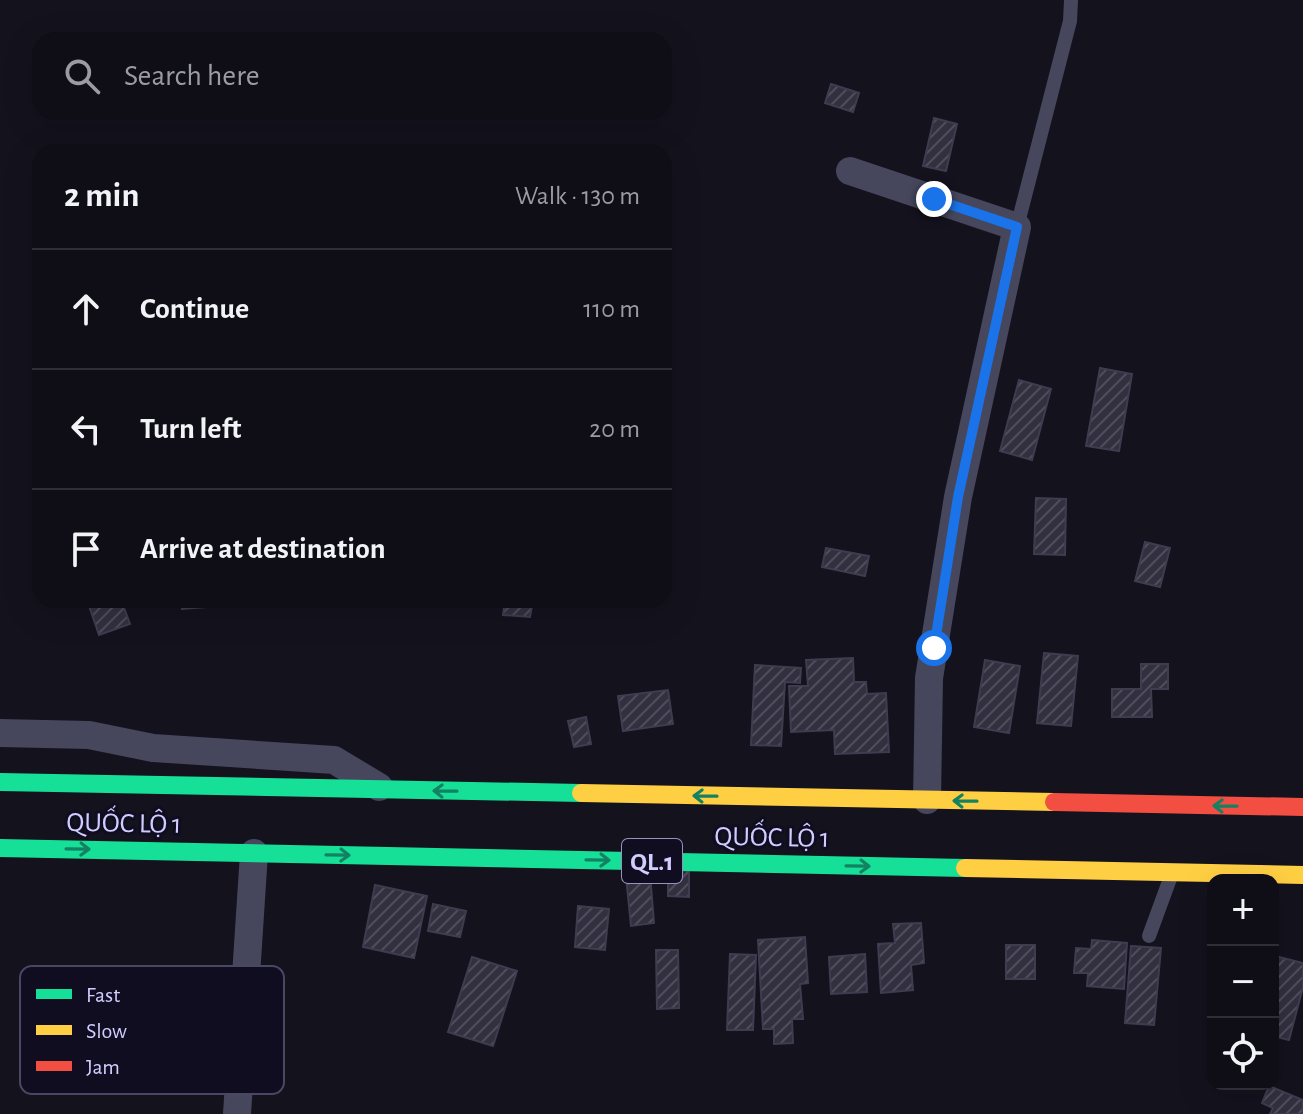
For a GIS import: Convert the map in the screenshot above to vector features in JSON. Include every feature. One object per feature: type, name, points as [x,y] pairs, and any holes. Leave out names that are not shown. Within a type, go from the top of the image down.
[{"type":"highway","name":"QUỐC LỘ 1","points":[[0,782],[251,794],[392,789],[1303,807]]},
{"type":"highway","name":"QUỐC LỘ 1","points":[[0,848],[254,846],[1303,875]]},
{"type":"street","points":[[850,171],[1017,227],[958,497],[932,663],[927,800]]},
{"type":"street","points":[[0,733],[89,735],[153,748],[334,760],[372,785],[392,789]]},
{"type":"street","points":[[246,966],[254,846]]},
{"type":"street","points":[[237,1114],[238,1094]]},
{"type":"lane","points":[[1017,227],[1066,36],[1071,0]]},
{"type":"lane","points":[[1149,936],[1172,872]]},
{"type":"building","points":[[831,84],[859,93],[853,112],[825,103]]},
{"type":"building","points":[[934,118],[957,124],[946,171],[923,166]]},
{"type":"building","points":[[1100,368],[1132,374],[1119,451],[1086,446]]},
{"type":"building","points":[[1019,380],[1051,389],[1032,460],[1000,451]]},
{"type":"building","points":[[1036,498],[1066,499],[1065,555],[1034,554]]},
{"type":"building","points":[[1145,542],[1170,548],[1160,587],[1135,581]]},
{"type":"building","points":[[826,548],[869,556],[865,576],[822,567]]},
{"type":"building","points":[[90,608],[124,608],[130,624],[99,635]]},
{"type":"building","points":[[504,608],[532,608],[530,617],[503,615]]},
{"type":"building","points":[[1044,653],[1078,656],[1071,726],[1037,723]]},
{"type":"building","points":[[853,658],[854,682],[866,682],[867,694],[886,693],[889,752],[835,754],[834,730],[791,732],[789,686],[808,686],[806,660]]},
{"type":"building","points":[[985,660],[1020,666],[1009,733],[974,727]]},
{"type":"building","points":[[1141,664],[1168,664],[1168,689],[1151,689],[1152,717],[1112,717],[1112,689],[1141,689]]},
{"type":"building","points":[[755,665],[801,668],[800,683],[785,682],[781,746],[751,745]]},
{"type":"building","points":[[668,690],[673,724],[623,731],[618,696]]},
{"type":"building","points":[[586,717],[591,744],[574,747],[568,721]]},
{"type":"building","points":[[668,870],[689,870],[689,897],[668,896]]},
{"type":"building","points":[[650,874],[654,923],[631,926],[626,876]]},
{"type":"building","points":[[375,885],[427,896],[414,958],[363,947]]},
{"type":"building","points":[[433,904],[466,911],[460,937],[428,931]]},
{"type":"building","points":[[578,906],[609,909],[605,950],[575,947]]},
{"type":"building","points":[[921,923],[924,963],[911,965],[913,990],[881,993],[878,944],[895,943],[893,924]]},
{"type":"building","points":[[805,937],[808,983],[800,984],[803,1019],[792,1019],[793,1043],[774,1044],[774,1029],[763,1029],[758,940]]},
{"type":"building","points":[[1092,940],[1127,943],[1124,989],[1087,986],[1088,973],[1074,973],[1076,948],[1091,949]]},
{"type":"building","points":[[1006,945],[1035,945],[1035,979],[1006,979]]},
{"type":"building","points":[[1131,946],[1161,948],[1154,1025],[1125,1023]]},
{"type":"building","points":[[656,950],[678,950],[679,1008],[657,1009]]},
{"type":"building","points":[[730,954],[756,955],[753,1030],[727,1030]]},
{"type":"building","points":[[865,954],[867,992],[831,994],[829,957]]},
{"type":"building","points":[[472,957],[517,971],[493,1046],[448,1032]]},
{"type":"building","points":[[1279,957],[1303,963],[1303,987],[1289,1040],[1279,1038]]},
{"type":"building","points":[[1267,1090],[1279,1090],[1303,1100],[1303,1114],[1270,1114],[1273,1108],[1262,1103]]},
{"type":"traffic: fast","points":[[0,782],[581,793]]},
{"type":"traffic: fast","points":[[0,848],[965,868]]},
{"type":"traffic: slow","points":[[581,793],[1054,802]]},
{"type":"traffic: slow","points":[[965,868],[1303,875]]},
{"type":"traffic: jam","points":[[1054,802],[1303,807]]},
{"type":"route","points":[[934,199],[1017,227],[958,497],[934,648]]}]
